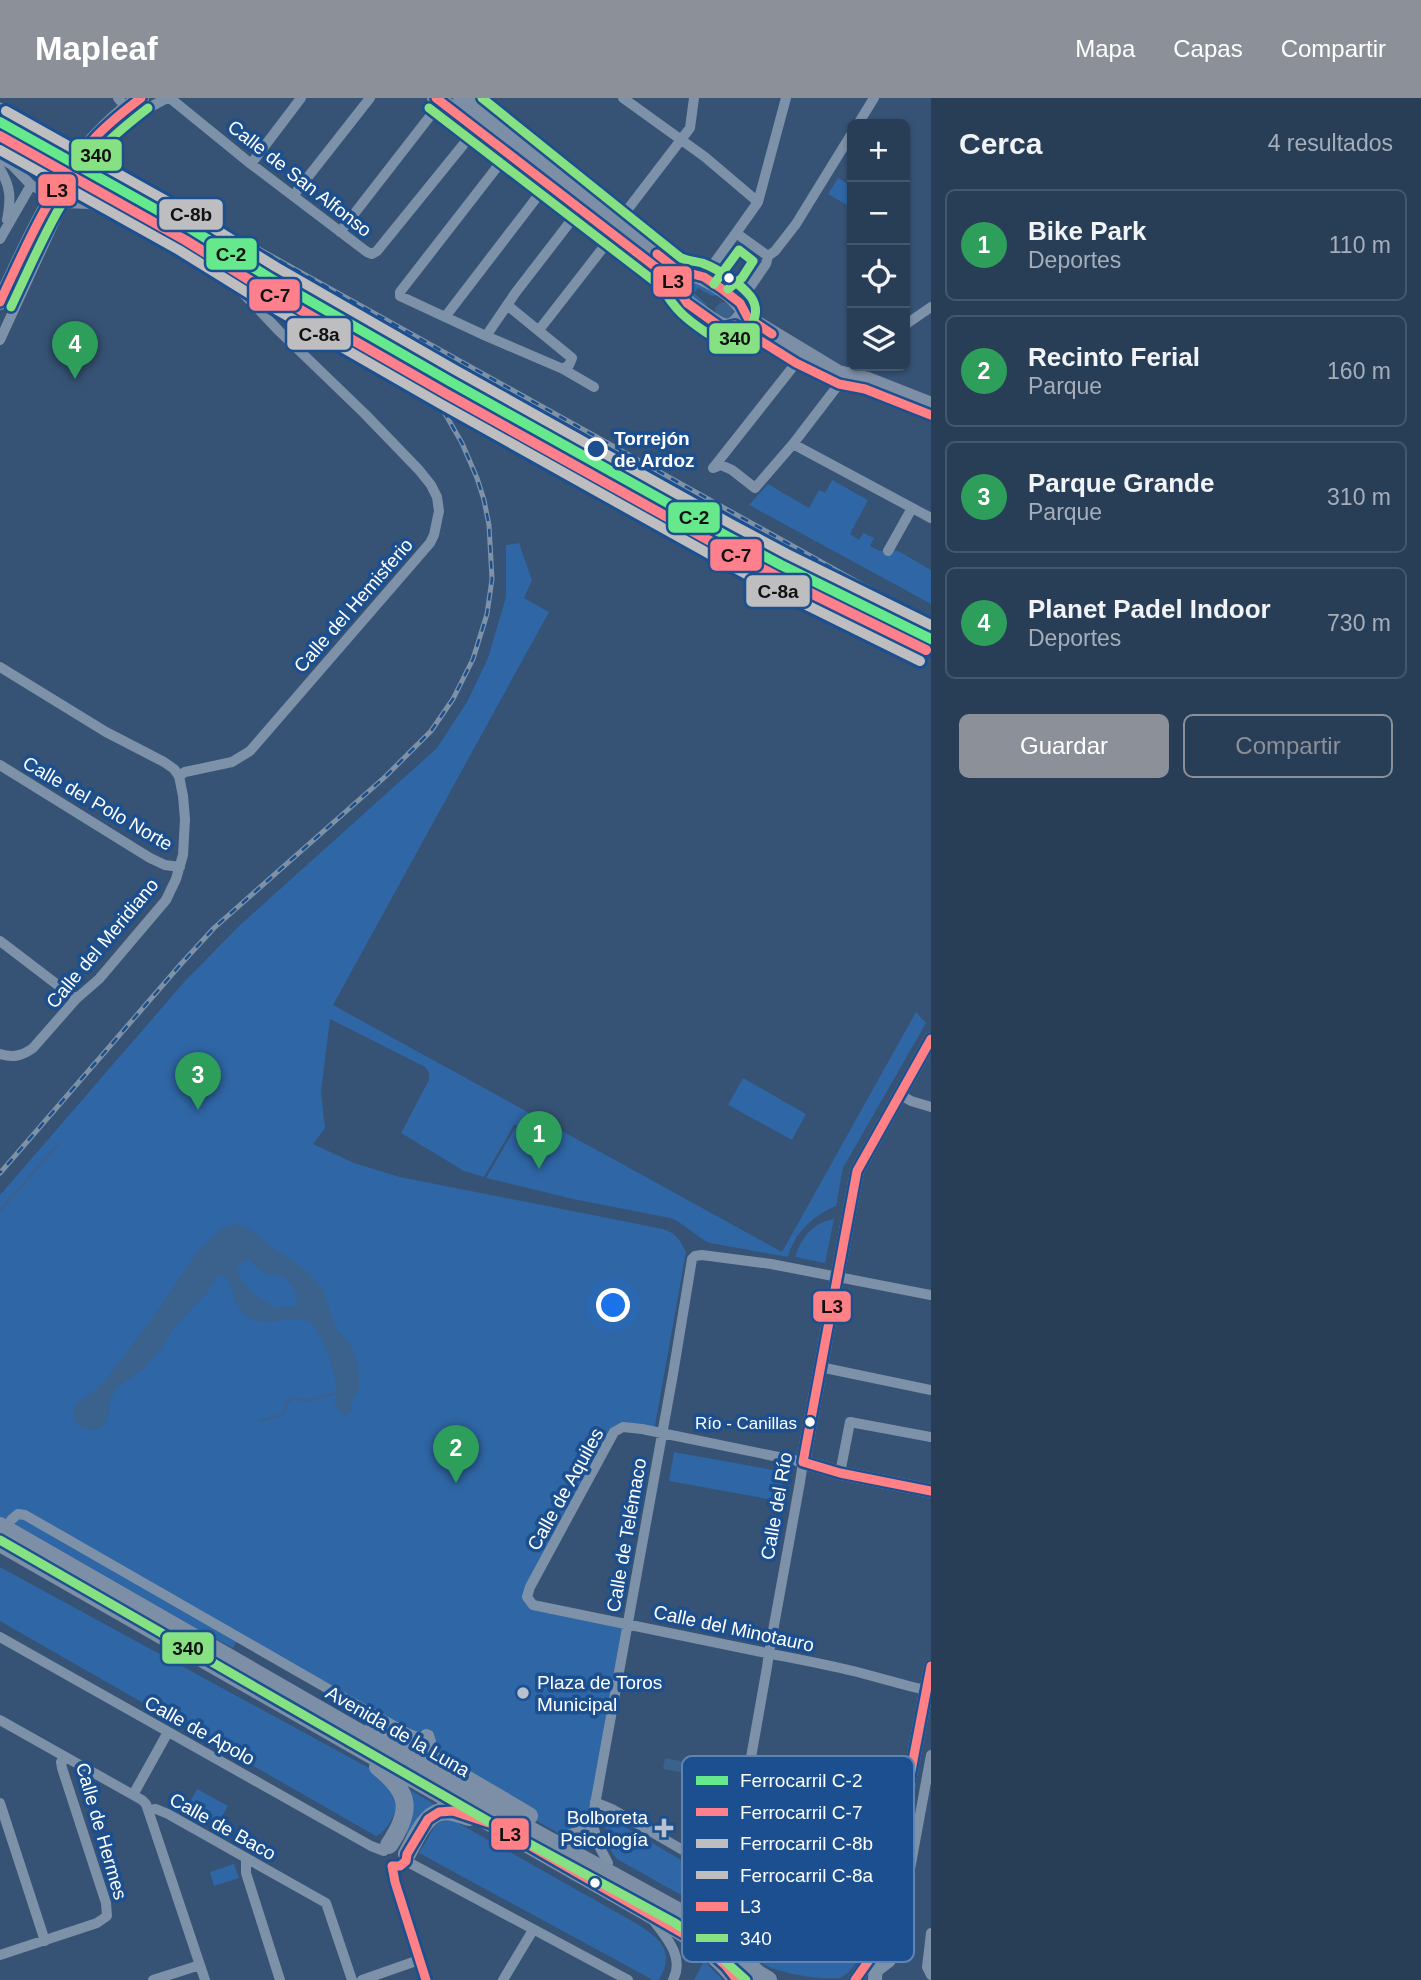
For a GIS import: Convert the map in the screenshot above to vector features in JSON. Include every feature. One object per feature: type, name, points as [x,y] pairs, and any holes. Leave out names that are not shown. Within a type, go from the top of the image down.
[{"type":"main road","points":[[0,278],[34,207],[58,168],[90,127],[121,98]]},
{"type":"main road","points":[[0,302],[48,203],[66,173],[98,134],[141,98]]},
{"type":"main road","points":[[462,98],[616,229]]},
{"type":"main road","points":[[438,100],[580,209],[616,229],[752,322],[865,389],[931,415]]},
{"type":"main road","points":[[690,280],[681,297],[722,328],[738,312]]},
{"type":"main road","points":[[738,312],[796,363],[868,381],[931,406]]},
{"type":"main road","name":"Avenida de la Luna","points":[[6,1523],[248,1678],[492,1824],[651,1905],[682,1914]]},
{"type":"main road","name":"Avenida de la Luna","points":[[0,1543],[499,1813],[651,1905],[682,1929]]},
{"type":"main road","points":[[248,1678],[325,1704],[423,1745],[608,1863],[651,1905]]},
{"type":"main road","points":[[248,1678],[311,1730],[373,1764],[394,1780],[406,1806],[403,1820],[387,1848]]},
{"type":"main road","points":[[407,1857],[428,1819],[439,1812],[453,1811],[492,1824]]},
{"type":"main road","name":"Avenida de la Luna","points":[[722,1962],[737,1980]]},
{"type":"main road","name":"Avenida de la Luna","points":[[744,1962],[768,1980]]},
{"type":"street","points":[[121,98],[130,112],[137,114],[168,98]]},
{"type":"street","name":"Calle de San Alfonso","points":[[168,98],[372,254],[475,129]]},
{"type":"street","points":[[251,164],[301,98]]},
{"type":"street","points":[[293,196],[370,98]]},
{"type":"street","points":[[623,98],[705,156],[758,202]]},
{"type":"street","points":[[539,330],[682,140],[690,128],[694,98]]},
{"type":"street","points":[[690,280],[736,233],[758,202],[786,98]]},
{"type":"street","points":[[861,119],[874,98]]},
{"type":"street","points":[[340,232],[438,100]]},
{"type":"street","points":[[738,312],[768,256],[796,224],[847,141]]},
{"type":"street","points":[[508,153],[400,292],[400,296],[564,369],[594,387]]},
{"type":"street","points":[[0,158],[12,165],[31,185],[63,203],[0,340]]},
{"type":"street","points":[[0,169],[8,183],[10,204],[5,228]]},
{"type":"street","points":[[446,317],[547,184]]},
{"type":"street","points":[[0,239],[31,185]]},
{"type":"street","name":"Calle del Hemisferio","points":[[63,203],[90,204],[101,209],[221,275],[244,294],[383,433],[419,470],[437,497],[438,523],[430,543],[250,751],[232,762],[185,772],[179,776]]},
{"type":"street","points":[[486,336],[580,209]]},
{"type":"street","points":[[736,233],[768,256]]},
{"type":"street","points":[[507,305],[572,358],[564,369]]},
{"type":"street","points":[[910,322],[931,307]]},
{"type":"street","points":[[796,363],[713,468],[721,466],[732,470],[755,488],[846,377]]},
{"type":"street","points":[[793,444],[931,518]]},
{"type":"street","points":[[888,551],[912,508]]},
{"type":"street","points":[[0,667],[106,732],[164,762],[179,776]]},
{"type":"street","name":"Calle del Polo Norte","points":[[0,765],[150,858],[165,865],[180,867]]},
{"type":"street","name":"Calle del Meridiano","points":[[0,1054],[17,1056],[33,1048],[76,999],[99,979],[166,900],[180,867],[184,847],[185,819],[179,776]]},
{"type":"street","points":[[0,941],[76,999]]},
{"type":"street","name":"Calle del Río","points":[[751,1756],[857,1171],[931,1040]]},
{"type":"street","points":[[899,1094],[931,1107]]},
{"type":"street","name":"Calle de Telémaco","points":[[608,1863],[598,1844],[592,1821],[691,1266],[695,1256],[702,1255],[837,1276]]},
{"type":"street","points":[[837,1276],[931,1295]]},
{"type":"street","points":[[820,1367],[931,1390]]},
{"type":"street","points":[[840,1473],[850,1422],[931,1437]]},
{"type":"street","name":"Calle de Aquiles","points":[[533,1605],[527,1597],[530,1587],[614,1432],[623,1427],[662,1433]]},
{"type":"street","points":[[662,1433],[803,1462],[840,1473],[929,1488]]},
{"type":"street","points":[[6,1523],[18,1514],[25,1515],[423,1745]]},
{"type":"street","name":"Calle del Minotauro","points":[[533,1605],[853,1671],[929,1691]]},
{"type":"street","name":"Calle de Apolo","points":[[0,1637],[371,1846],[387,1848]]},
{"type":"street","points":[[914,1760],[929,1691],[931,1666]]},
{"type":"street","name":"Calle de Baco","points":[[0,1720],[142,1800],[148,1810],[156,1809],[168,1814],[326,1903],[352,1980]]},
{"type":"street","points":[[133,1795],[168,1732]]},
{"type":"street","points":[[914,1848],[931,1756]]},
{"type":"street","name":"Calle de Hermes","points":[[45,1941],[97,1923],[107,1916],[106,1903],[62,1768],[64,1757]]},
{"type":"street","name":"Calle del Río","points":[[595,1802],[682,1850]]},
{"type":"street","points":[[0,1803],[45,1941],[0,1955]]},
{"type":"street","points":[[148,1810],[205,1980]]},
{"type":"street","points":[[563,1836],[577,1832],[592,1821]]},
{"type":"street","points":[[426,1980],[392,1866],[385,1860],[387,1848],[400,1844],[405,1848],[407,1857],[533,1930],[628,1980]]},
{"type":"street","points":[[392,1866],[400,1866],[407,1857]]},
{"type":"street","points":[[246,1859],[246,1873],[280,1980]]},
{"type":"street","points":[[651,1905],[673,1946],[677,1961],[677,1973],[673,1980]]},
{"type":"street","points":[[503,1980],[533,1930]]},
{"type":"street","points":[[931,1935],[927,1967],[931,1975]]},
{"type":"street","points":[[362,1980],[419,1960]]},
{"type":"street","points":[[855,1980],[869,1962]]},
{"type":"street","points":[[876,1976],[890,1962]]},
{"type":"street","points":[[153,1980],[200,1965]]},
{"type":"shaded area","points":[[838,178],[847,183],[847,205],[828,194]]},
{"type":"shaded area","points":[[694,281],[720,295],[712,296],[698,288],[694,293],[707,308],[688,296],[688,285]]},
{"type":"shaded area","points":[[724,302],[730,305],[733,311],[730,317],[724,320],[718,317],[715,311],[718,305]]},
{"type":"shaded area","points":[[832,480],[868,500],[850,534],[859,540],[863,533],[874,538],[870,546],[880,551],[898,551],[931,570],[931,604],[749,505],[768,484],[809,508],[819,490],[825,493]]},
{"type":"shaded area","points":[[519,543],[532,580],[524,598],[549,612],[333,1005],[782,1252],[916,1012],[926,1023],[843,1168],[836,1206],[820,1214],[806,1226],[795,1240],[788,1257],[710,1243],[670,1218],[486,1178],[517,1125],[514,1125],[484,1177],[464,1171],[401,1133],[429,1080],[429,1072],[425,1067],[330,1019],[321,1092],[325,1128],[313,1144],[354,1163],[400,1177],[663,1229],[677,1238],[686,1252],[654,1431],[623,1427],[530,1587],[529,1602],[628,1624],[593,1818],[563,1836],[504,1802],[425,1745],[238,1638],[233,1648],[102,1579],[0,1519],[0,1195],[185,981],[240,925],[437,748],[467,702],[488,658],[506,597],[506,545]]},
{"type":"shaded area","points":[[722,550],[752,567],[746,579],[715,562]]},
{"type":"shaded area","points":[[743,1078],[806,1114],[792,1140],[728,1105]]},
{"type":"shaded area","points":[[834,1219],[825,1263],[795,1257],[809,1232]]},
{"type":"shaded area","points":[[237,1224],[251,1230],[301,1266],[322,1287],[336,1328],[356,1356],[359,1389],[351,1402],[352,1408],[345,1417],[335,1408],[334,1375],[323,1342],[312,1323],[305,1319],[266,1322],[248,1317],[240,1309],[227,1278],[219,1275],[143,1369],[119,1386],[111,1397],[108,1416],[103,1425],[96,1430],[79,1426],[73,1411],[77,1403],[108,1377],[198,1251],[221,1229]],"holes":[[[249,1260],[264,1273],[283,1277],[291,1284],[297,1297],[294,1306],[277,1308],[246,1286],[238,1267]]]},
{"type":"shaded area","points":[[674,1452],[784,1472],[779,1501],[669,1481]]},
{"type":"shaded area","points":[[0,1567],[371,1769],[385,1781],[399,1804],[387,1827],[376,1836],[0,1621]]},
{"type":"shaded area","points":[[665,1758],[682,1761],[682,1773],[663,1769]]},
{"type":"shaded area","points":[[405,1787],[439,1807],[413,1838],[403,1832]]},
{"type":"shaded area","points":[[197,1789],[228,1806],[215,1828],[185,1811]]},
{"type":"shaded area","points":[[606,1816],[682,1860],[682,1896],[617,1859],[608,1844]]},
{"type":"shaded area","points":[[444,1818],[453,1820],[647,1931],[660,1942],[666,1954],[664,1970],[659,1980],[653,1980],[419,1853],[435,1826]]},
{"type":"shaded area","points":[[234,1864],[239,1878],[214,1886],[210,1872]]},
{"type":"shaded area","points":[[705,1962],[723,1980],[694,1980]]},
{"type":"shaded area","points":[[760,1962],[856,1962],[840,1978],[799,1975]]},
{"type":"waterway","points":[[0,1211],[58,1144]]},
{"type":"waterway","points":[[260,1421],[284,1414],[286,1403],[294,1398],[307,1401],[336,1393]]},
{"type":"railway","points":[[0,105],[931,623]]},
{"type":"railway","points":[[0,129],[353,330],[395,358],[444,412],[462,443],[484,500],[489,525],[492,579],[487,614],[473,659],[453,699],[431,731],[386,776],[214,928],[0,1173]]},
{"type":"rail line","name":"C-8b","points":[[6,111],[197,218],[276,267],[457,371],[731,524],[931,625]]},
{"type":"rail line","name":"C-2","points":[[0,122],[191,229],[270,278],[451,382],[725,535],[931,639]]},
{"type":"rail line","name":"C-7","points":[[0,136],[185,240],[264,289],[445,393],[719,546],[926,650]]},
{"type":"rail line","name":"C-8a","points":[[0,150],[179,250],[258,299],[439,403],[713,556],[920,661]]},
{"type":"transit line","name":"L3","points":[[0,302],[40,218],[77,159],[97,135],[141,98]]},
{"type":"transit line","name":"L3","points":[[436,98],[671,279],[687,303],[722,328],[735,325],[796,363],[839,384],[865,389],[931,415]]},
{"type":"transit line","name":"340","points":[[429,108],[662,287],[676,308],[714,338],[730,340],[745,333],[754,320],[755,305],[741,287],[702,263],[681,258],[482,98]]},
{"type":"transit line","name":"340","points":[[11,307],[40,244],[75,183],[108,142],[148,108]]},
{"type":"transit line","name":"340","points":[[714,284],[739,250],[753,261],[742,278],[728,289]]},
{"type":"transit line","name":"L3","points":[[657,254],[677,270],[704,277],[722,289],[740,303],[748,318],[772,334]]},
{"type":"transit line","name":"L3","points":[[931,1039],[857,1171],[803,1462],[840,1473],[931,1491]]},
{"type":"transit line","name":"340","points":[[0,1540],[493,1824],[682,1928]]},
{"type":"transit line","name":"L3","points":[[914,1756],[931,1666]]},
{"type":"transit line","name":"L3","points":[[426,1980],[392,1866],[400,1866],[406,1861],[407,1854],[428,1819],[439,1812],[453,1811],[492,1824],[682,1933]]},
{"type":"transit line","name":"L3","points":[[722,1962],[737,1980]]},
{"type":"transit line","name":"340","points":[[726,1962],[746,1980]]},
{"type":"transit line","name":"L3","points":[[855,1980],[868,1962]]},
{"type":"place","name":"Planet Padel Indoor","points":[[75,379]]},
{"type":"place","name":"Torrejón de Ardoz","points":[[596,449]]},
{"type":"place","name":"Parque Grande","points":[[198,1110]]},
{"type":"place","name":"Bike Park","points":[[539,1169]]},
{"type":"place","name":"Río - Canillas","points":[[810,1422]]},
{"type":"place","name":"Recinto Ferial","points":[[456,1483]]},
{"type":"place","name":"Plaza de Toros Municipal","points":[[523,1693]]},
{"type":"place","name":"Bolboreta Psicología","points":[[664,1828]]}]
